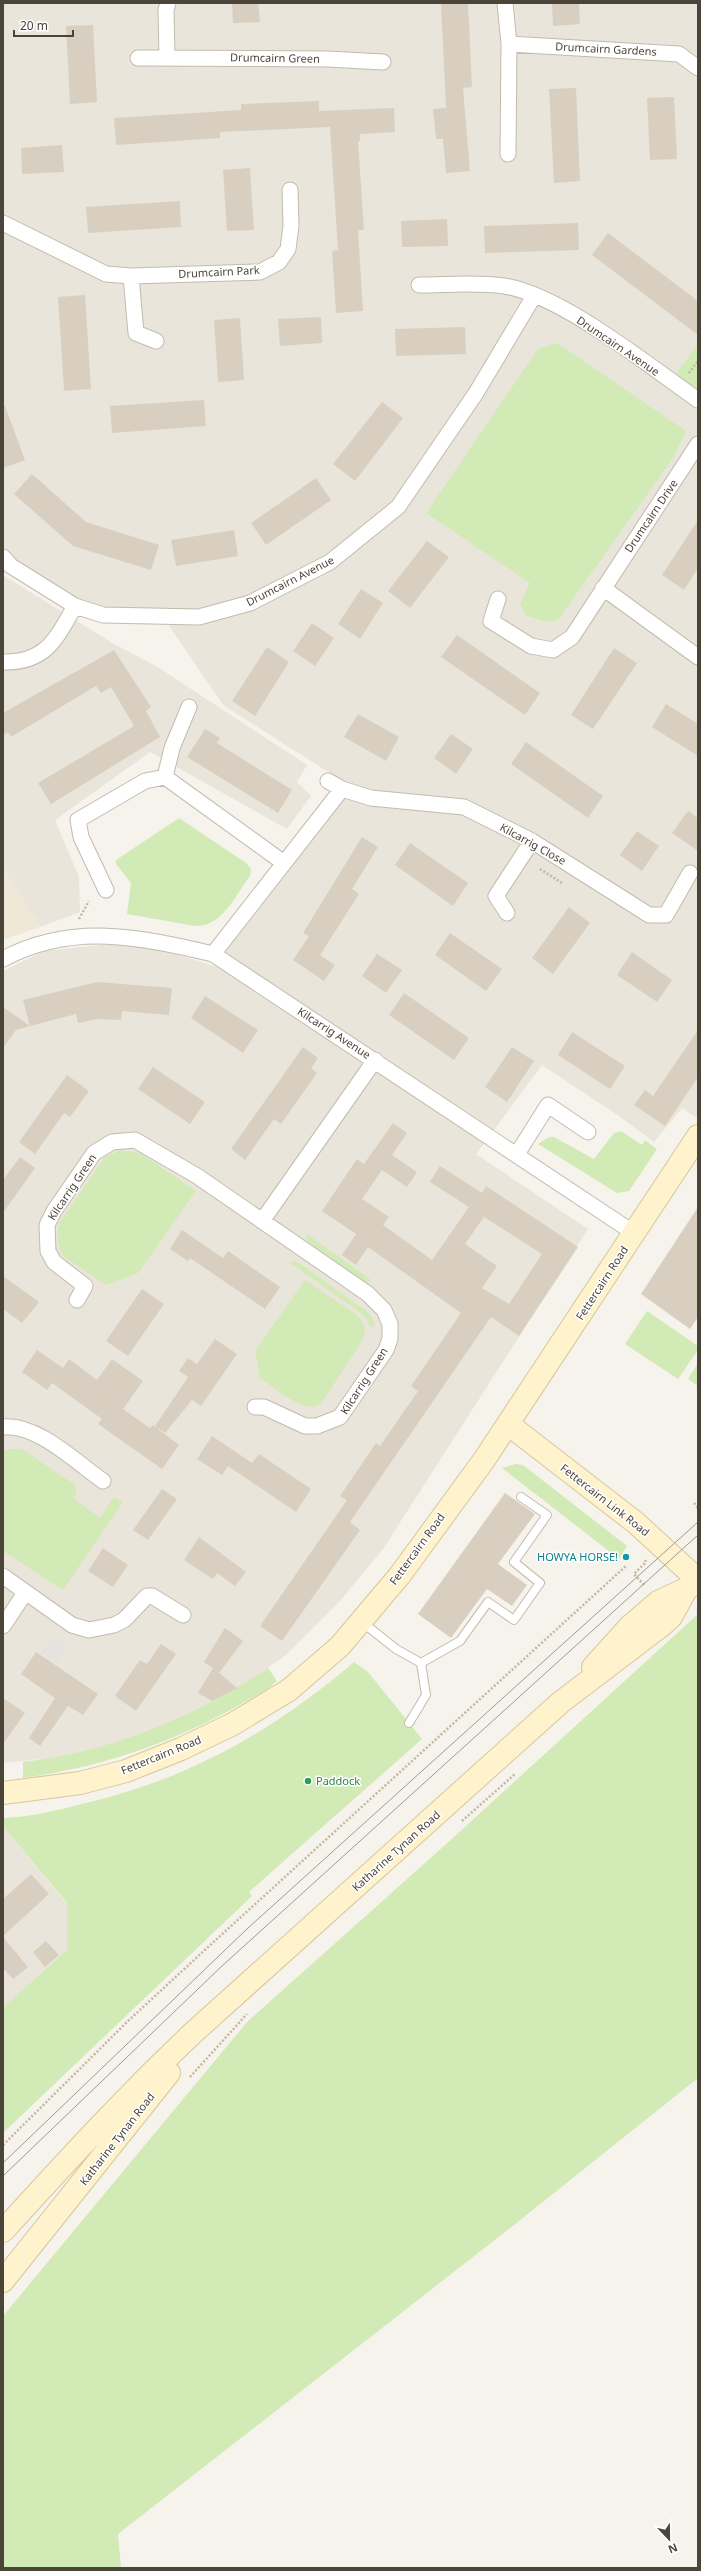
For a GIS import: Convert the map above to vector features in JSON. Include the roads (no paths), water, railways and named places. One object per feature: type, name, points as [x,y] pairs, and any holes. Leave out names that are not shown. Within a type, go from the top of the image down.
[{"type":"main road","name":"Fettercairn Road","points":[[3,1793],[80,1784],[126,1771],[180,1749],[233,1724],[289,1690],[340,1646],[362,1622],[400,1574],[508,1424],[698,1136]]},
{"type":"main road","name":"Fettercairn Link Road","points":[[508,1424],[636,1523],[694,1582]]},
{"type":"main road","name":"Katharine Tynan Road","points":[[3,2231],[66,2161],[152,2072],[561,1702],[630,1626],[658,1602],[694,1582]]},
{"type":"main road","name":"Katharine Tynan Road","points":[[3,2280],[162,2080],[232,2000]]},
{"type":"street","points":[[167,57],[166,10],[168,3]]},
{"type":"street","points":[[505,3],[510,44],[508,154]]},
{"type":"street","name":"Drumcairn Gardens","points":[[510,44],[679,54],[698,68]]},
{"type":"street","name":"Drumcairn Green","points":[[138,58],[328,58],[383,62]]},
{"type":"street","name":"Drumcairn Park","points":[[3,223],[100,271],[130,276],[260,272],[279,262],[288,248],[291,226],[290,190]]},
{"type":"street","points":[[130,276],[136,333],[156,341]]},
{"type":"street","name":"Drumcairn Avenue","points":[[419,285],[505,286],[534,296],[599,332],[698,400]]},
{"type":"street","name":"Drumcairn Avenue","points":[[3,557],[11,566],[75,606],[103,615],[199,617],[250,603],[330,562],[398,507],[476,393],[534,296]]},
{"type":"street","name":"Drumcairn Drive","points":[[498,600],[491,620],[531,646],[553,650],[572,637],[698,444]]},
{"type":"street","points":[[603,588],[698,657]]},
{"type":"street","points":[[3,662],[17,662],[43,653],[60,636],[75,606]]},
{"type":"street","points":[[165,777],[171,750],[189,707]]},
{"type":"street","points":[[106,890],[81,836],[78,820],[144,781],[165,777],[284,863]]},
{"type":"street","name":"Kilcarrig Close","points":[[328,780],[342,789],[371,798],[464,807],[532,841],[649,915],[666,915],[690,873]]},
{"type":"street","points":[[213,954],[342,789]]},
{"type":"street","points":[[507,913],[496,896],[532,841]]},
{"type":"street","name":"Kilcarrig Avenue","points":[[3,959],[43,943],[95,934],[146,938],[213,954],[517,1154],[634,1233]]},
{"type":"street","points":[[262,1221],[375,1060]]},
{"type":"street","points":[[517,1154],[548,1105],[588,1132]]},
{"type":"street","name":"Kilcarrig Green","points":[[77,1300],[85,1286],[54,1262],[48,1251],[47,1225],[54,1211],[94,1153],[112,1142],[135,1140],[143,1143],[262,1221],[371,1297],[384,1310],[390,1324],[390,1339],[383,1355],[340,1417],[317,1426],[305,1426],[264,1407],[255,1407]]},
{"type":"street","points":[[3,1427],[15,1426],[32,1431],[103,1481]]},
{"type":"street","points":[[3,1576],[26,1594],[72,1625],[89,1630],[114,1626],[124,1620],[147,1596],[152,1596],[183,1615]]},
{"type":"street","points":[[3,1626],[26,1594]]},
{"type":"lane","points":[[421,1663],[460,1641],[488,1602],[514,1620],[540,1583],[514,1562],[547,1515],[521,1496]]},
{"type":"lane","points":[[362,1622],[396,1648],[421,1663]]},
{"type":"lane","points":[[410,1723],[426,1695],[421,1663]]},
{"type":"tram line","points":[[3,2163],[248,1928],[698,1522]]},
{"type":"tram line","points":[[3,2176],[222,1966],[698,1535]]},
{"type":"place","name":"HOWYA HORSE!","points":[[626,1557]]},
{"type":"place","name":"Paddock","points":[[308,1781]]}]
